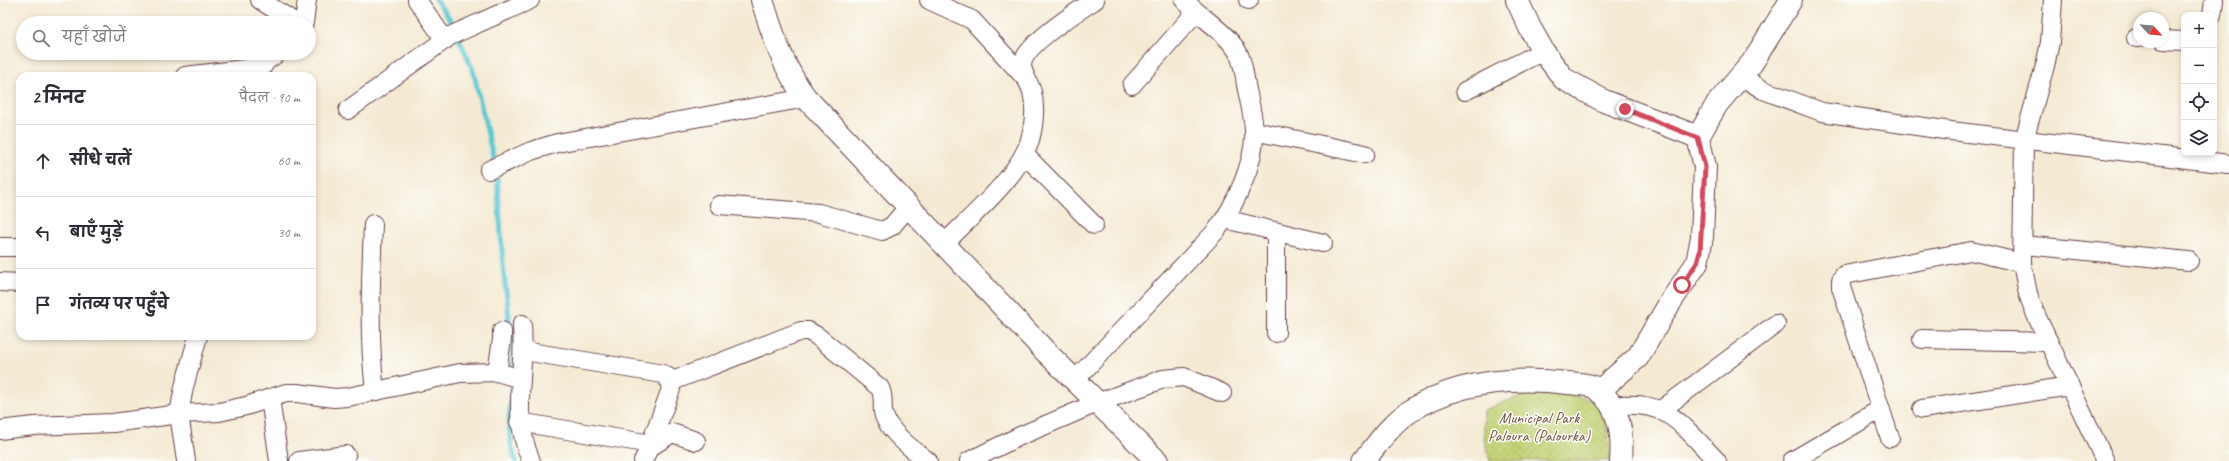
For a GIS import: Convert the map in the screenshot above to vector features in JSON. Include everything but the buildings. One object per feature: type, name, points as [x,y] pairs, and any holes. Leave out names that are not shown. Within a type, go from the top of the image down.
[{"type":"street","points":[[260,0],[285,16]]},
{"type":"street","points":[[305,16],[307,0]]},
{"type":"street","points":[[417,0],[451,36]]},
{"type":"street","points":[[348,110],[451,36],[530,0]]},
{"type":"street","points":[[762,0],[778,51],[795,84],[806,98],[1074,381],[1157,461]]},
{"type":"street","points":[[929,0],[972,20],[1028,81]]},
{"type":"street","points":[[944,244],[1008,178],[1024,154],[1029,143],[1033,126],[1034,106],[1028,81],[1022,67],[1024,59],[1031,49],[1062,22],[1094,0]]},
{"type":"street","points":[[1517,0],[1543,51],[1564,79],[1585,92],[1698,138]]},
{"type":"street","points":[[1599,391],[1638,358],[1671,301],[1697,263],[1702,237],[1705,167],[1698,138],[1717,104],[1741,76],[1791,0]]},
{"type":"street","points":[[2053,0],[2050,42],[2045,66],[2024,140],[2024,245],[2022,263],[2028,294],[2105,461]]},
{"type":"street","points":[[2212,12],[2214,0]]},
{"type":"street","points":[[1074,381],[1225,219],[1250,160],[1254,131],[1242,66],[1234,46],[1190,6],[1132,85]]},
{"type":"street","points":[[2169,40],[2181,41]]},
{"type":"street","points":[[1464,91],[1543,51]]},
{"type":"street","points":[[259,72],[271,60]]},
{"type":"street","points":[[1741,76],[1763,90],[1822,112],[2024,140],[2181,155]]},
{"type":"street","points":[[495,168],[532,151],[557,143],[806,98]]},
{"type":"street","points":[[1254,131],[1365,154]]},
{"type":"street","points":[[1024,154],[1094,225]]},
{"type":"street","points":[[2195,156],[2229,164]]},
{"type":"street","points":[[719,205],[819,213],[882,231],[887,230],[892,226],[908,207]]},
{"type":"street","points":[[1225,219],[1322,243]]},
{"type":"street","points":[[373,224],[370,317],[371,358],[375,391]]},
{"type":"street","points":[[1276,232],[1276,333]]},
{"type":"street","points":[[2024,245],[2189,261]]},
{"type":"street","points":[[0,247],[16,247]]},
{"type":"street","points":[[1890,438],[1841,287],[1841,280],[1844,274],[1971,251],[1983,252],[2022,263]]},
{"type":"street","points":[[0,282],[16,283]]},
{"type":"street","points":[[509,376],[524,351],[522,324]]},
{"type":"street","points":[[1661,410],[1776,324]]},
{"type":"street","points":[[502,331],[501,348],[509,376],[522,438],[531,461]]},
{"type":"street","points":[[670,382],[801,331],[808,331],[817,336],[880,388],[883,393],[884,416],[904,442],[928,461]]},
{"type":"street","points":[[1922,339],[2049,342]]},
{"type":"street","points":[[186,461],[180,414],[184,387],[197,340]]},
{"type":"street","points":[[524,351],[663,374],[668,377],[671,390],[647,451]]},
{"type":"street","points":[[0,430],[34,426],[133,421],[180,414],[233,410],[270,398],[297,393],[341,398],[460,373],[509,376]]},
{"type":"street","points":[[969,461],[1020,436],[1097,403],[1163,379],[1175,376],[1192,380],[1222,393]]},
{"type":"street","points":[[1364,461],[1393,426],[1409,412],[1451,392],[1483,384],[1516,380],[1584,385],[1597,388],[1614,406],[1619,421],[1621,461]]},
{"type":"street","points":[[1922,410],[2070,386]]},
{"type":"street","points":[[270,398],[279,461]]},
{"type":"street","points":[[1614,406],[1633,403],[1661,410],[1692,433],[1717,461]]},
{"type":"street","points":[[1792,461],[1881,409]]},
{"type":"street","points":[[519,422],[647,451],[672,433],[696,441]]},
{"type":"street","points":[[299,461],[346,454]]},
{"type":"green space","name":"Municipal Park Paloura (Palourka)","points":[[1536,390],[1594,402],[1599,407],[1605,421],[1611,461],[1490,461],[1484,439],[1484,410]]},
{"type":"waterway","points":[[436,0],[450,19],[473,70],[497,175],[503,264],[513,353],[513,368]]},
{"type":"waterway","points":[[512,390],[509,426],[511,444],[516,461]]},
{"type":"route","points":[[1625,109],[1646,116],[1698,138],[1704,156],[1703,216],[1700,252],[1697,263],[1682,285]]}]
